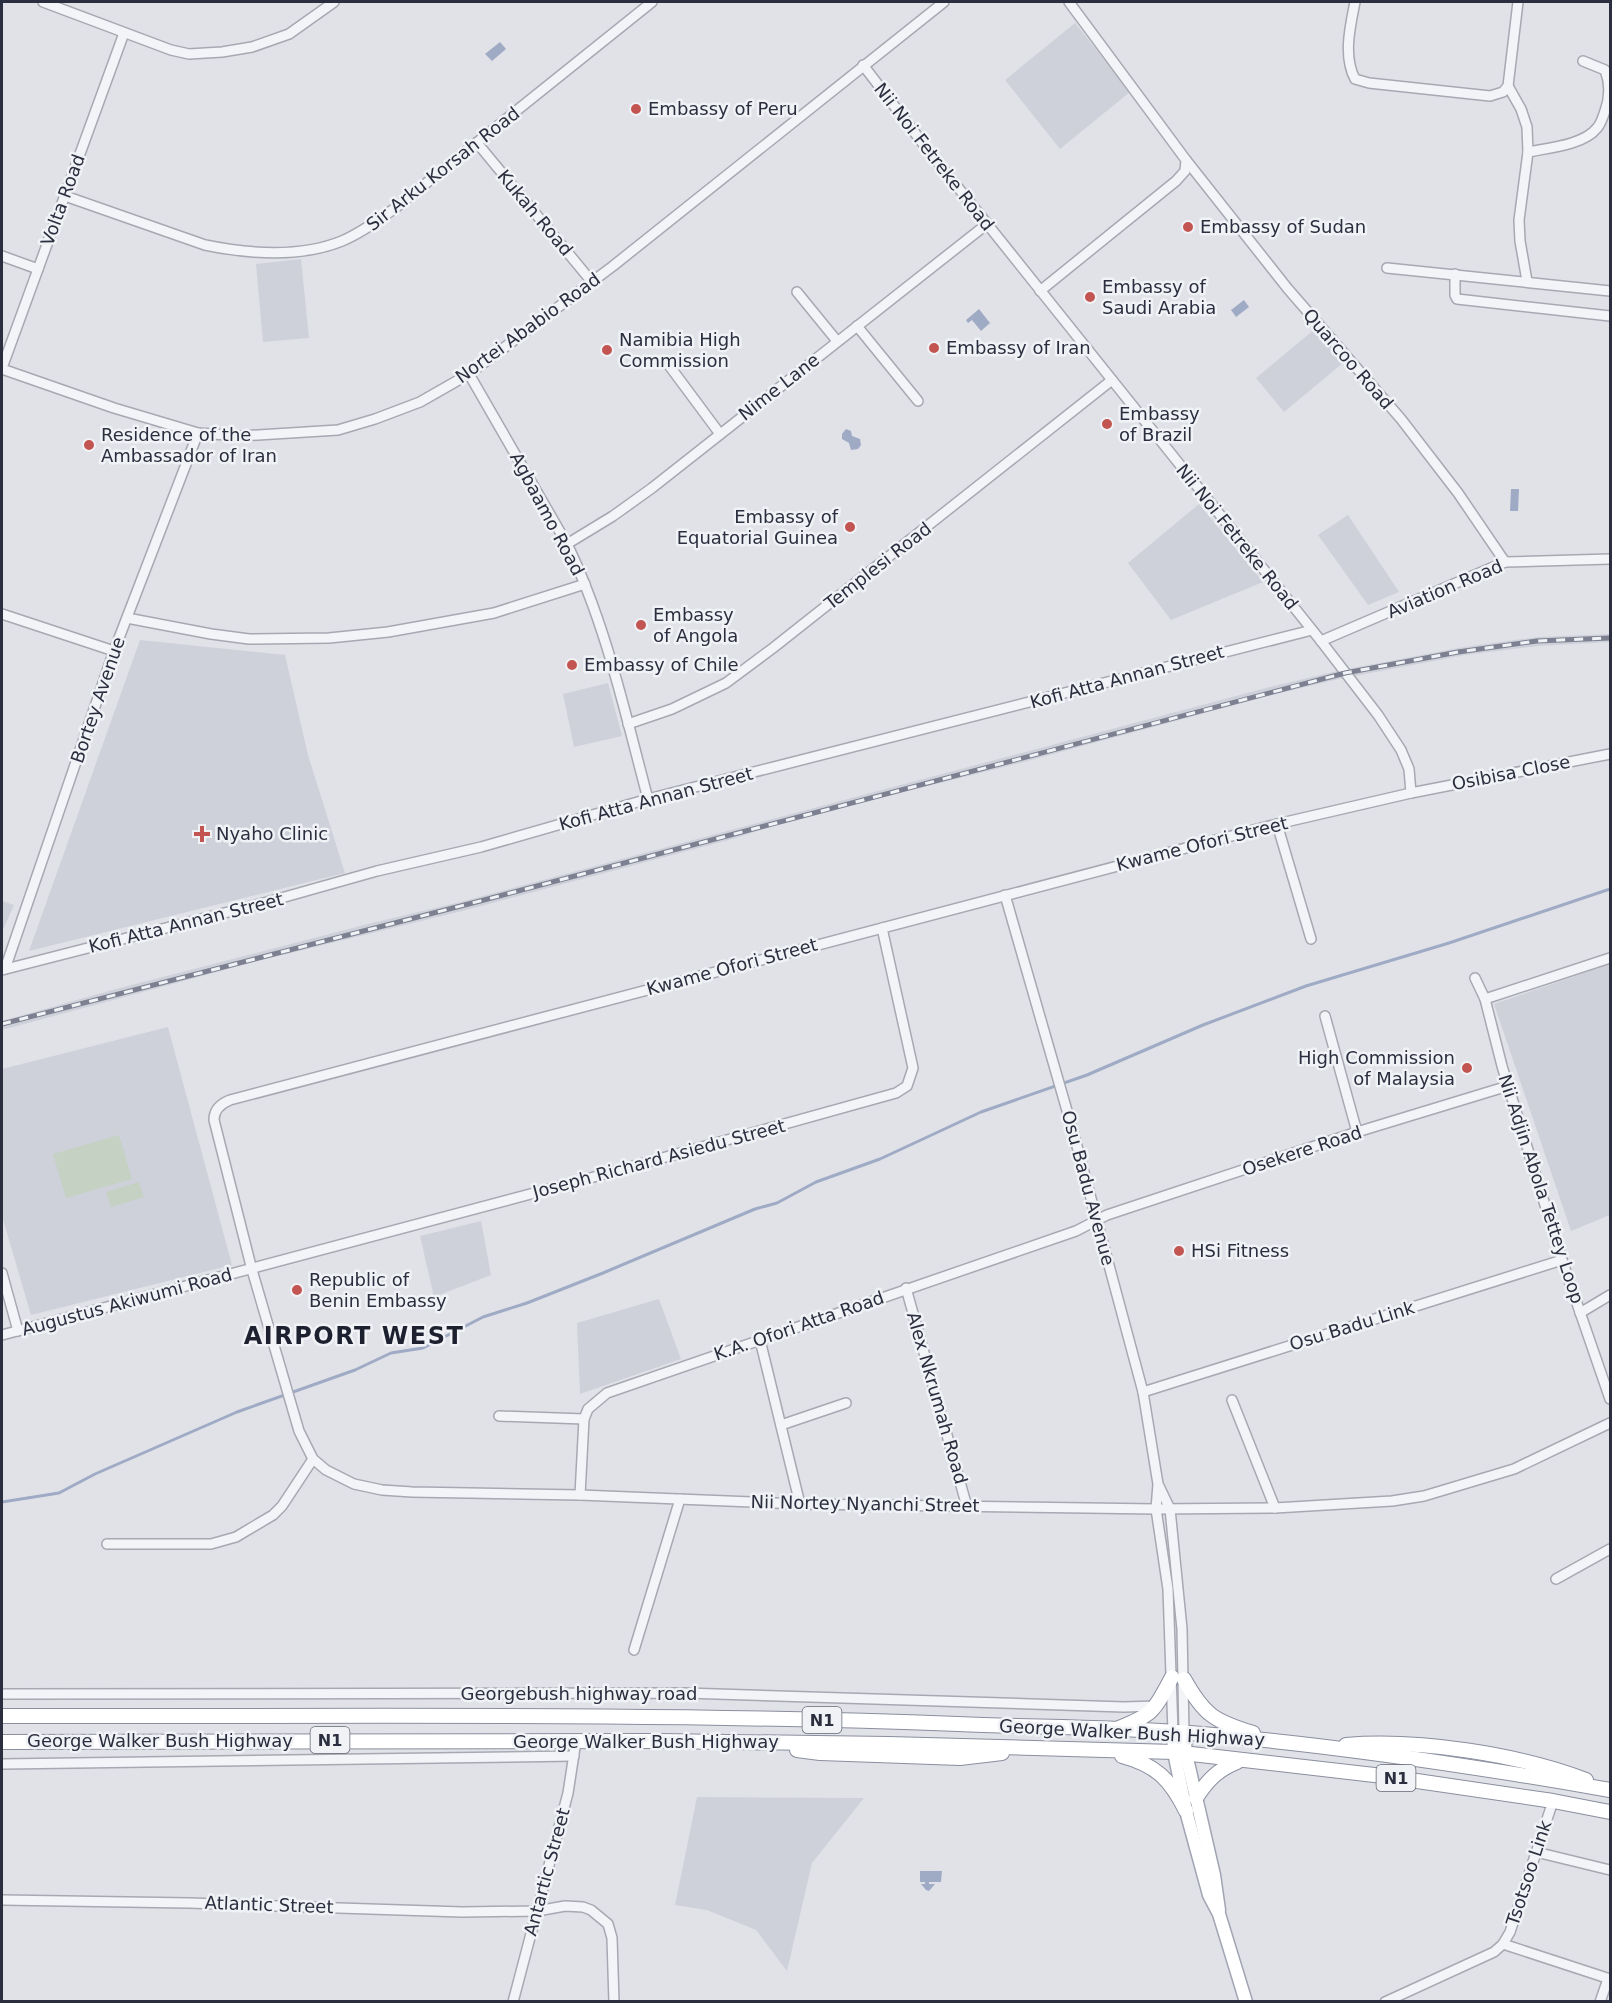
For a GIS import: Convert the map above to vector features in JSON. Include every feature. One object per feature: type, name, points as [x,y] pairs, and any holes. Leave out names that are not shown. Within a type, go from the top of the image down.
[{"type":"highway","points":[[1114,1730],[1144,1718],[1157,1706],[1178,1678],[1207,1713],[1227,1725],[1278,1741]]},
{"type":"highway","name":"George Walker Bush Highway","points":[[2,1716],[711,1718],[876,1721],[1114,1730],[1278,1741],[1321,1747],[1386,1743],[1461,1750],[1555,1768],[1611,1789]]},
{"type":"highway","name":"George Walker Bush Highway","points":[[2,1742],[760,1742],[820,1753],[960,1758],[1041,1748],[1097,1749],[1180,1753],[1383,1776],[1553,1801],[1611,1812]]},
{"type":"highway","points":[[1097,1749],[1139,1761],[1155,1769],[1169,1782],[1186,1811]]},
{"type":"highway","points":[[1196,1798],[1207,1781],[1222,1768],[1239,1761]]},
{"type":"main road","points":[[1179,1733],[1186,1811],[1209,1895],[1219,1914],[1246,2001]]},
{"type":"main road","points":[[1180,1753],[1196,1798],[1218,1894],[1219,1914]]},
{"type":"street","points":[[50,3],[124,33],[189,54],[252,47],[289,34],[334,2]]},
{"type":"street","name":"Sir Arku Korsah Road","points":[[65,196],[205,245],[261,254],[303,250],[340,242],[363,231],[394,209],[478,144],[652,2]]},
{"type":"street","name":"Nortei Ababio Road","points":[[2,368],[114,408],[198,434],[241,436],[338,430],[420,402],[469,374],[592,282],[944,2]]},
{"type":"street","name":"Quarcoo Road","points":[[1069,2],[1186,160],[1288,289],[1401,419],[1458,493],[1505,562]]},
{"type":"street","points":[[1355,2],[1349,42],[1349,67],[1355,80],[1490,96],[1503,92],[1508,86],[1518,2]]},
{"type":"street","name":"Volta Road","points":[[2,368],[124,33]]},
{"type":"street","points":[[1528,152],[1570,144],[1586,137],[1598,128],[1608,102],[1609,82],[1605,70],[1583,61]]},
{"type":"street","name":"Nii Noi Fetreke Road","points":[[863,65],[1378,715],[1401,750],[1409,769],[1411,793]]},
{"type":"street","points":[[1508,86],[1526,118],[1528,152],[1519,220],[1527,281]]},
{"type":"street","name":"Kukah Road","points":[[478,144],[592,282]]},
{"type":"street","points":[[1040,291],[1176,181],[1185,171],[1186,160]]},
{"type":"street","name":"Nime Lane","points":[[567,544],[629,505],[987,224]]},
{"type":"street","points":[[2,256],[38,269]]},
{"type":"street","points":[[1387,268],[1611,291]]},
{"type":"street","points":[[1455,274],[1457,299],[1611,316]]},
{"type":"street","points":[[798,292],[837,341]]},
{"type":"street","points":[[857,326],[918,401]]},
{"type":"street","points":[[668,364],[720,434]]},
{"type":"street","name":"Agbaamo Road","points":[[469,374],[567,544],[585,584],[599,622],[648,799]]},
{"type":"street","name":"Templesi Road","points":[[628,724],[672,709],[726,683],[1112,380]]},
{"type":"street","name":"Bortey Avenue","points":[[3,970],[114,651],[198,434]]},
{"type":"street","name":"Aviation Road","points":[[1321,641],[1505,562],[1611,559]]},
{"type":"street","points":[[127,618],[249,639],[329,638],[388,632],[473,617],[585,584]]},
{"type":"street","points":[[2,614],[114,651]]},
{"type":"street","name":"Kofi Atta Annan Street","points":[[3,970],[267,902],[377,871],[470,850],[648,799],[1312,630]]},
{"type":"street","name":"Osibisa Close","points":[[1411,793],[1611,754]]},
{"type":"street","name":"Kwame Ofori Street","points":[[252,1270],[214,1120],[216,1110],[224,1102],[1277,824],[1411,793]]},
{"type":"street","points":[[1277,824],[1311,939]]},
{"type":"street","name":"Osu Badu Avenue","points":[[1005,895],[1143,1392],[1158,1484],[1156,1509],[1178,1678],[1179,1733]]},
{"type":"street","name":"Joseph Richard Asiedu Street","points":[[252,1270],[896,1093],[907,1086],[913,1068],[882,928]]},
{"type":"street","points":[[1485,999],[1611,958]]},
{"type":"street","name":"Nii Adjin Abola Tettey Loop","points":[[1475,978],[1485,999],[1508,1086],[1562,1260],[1611,1399]]},
{"type":"street","points":[[1325,1016],[1357,1132]]},
{"type":"street","name":"Osekere Road","points":[[1097,1220],[1357,1132],[1508,1086]]},
{"type":"street","name":"K.A. Ofori Atta Road","points":[[584,1419],[588,1409],[607,1393],[1076,1231],[1097,1220]]},
{"type":"street","name":"Osu Badu Link","points":[[1143,1392],[1562,1260]]},
{"type":"street","name":"Augustus Akiwumi Road","points":[[2,1335],[252,1270]]},
{"type":"street","name":"Nii Nortey Nyanchi Street","points":[[252,1270],[289,1402],[299,1431],[313,1459],[346,1481],[382,1490],[800,1504],[1156,1509],[1275,1508],[1392,1501],[1424,1496],[1514,1469],[1611,1424]]},
{"type":"street","points":[[2,1273],[18,1330]]},
{"type":"street","name":"Alex Nkrumah Road","points":[[906,1288],[967,1507]]},
{"type":"street","points":[[1580,1313],[1611,1295]]},
{"type":"street","points":[[760,1340],[800,1504]]},
{"type":"street","points":[[1232,1400],[1275,1508]]},
{"type":"street","points":[[781,1425],[846,1403]]},
{"type":"street","points":[[500,1416],[584,1419],[580,1496]]},
{"type":"street","points":[[107,1544],[211,1544],[236,1537],[273,1515],[282,1506],[313,1459]]},
{"type":"street","name":"Osu Badu Avenue","points":[[1158,1484],[1170,1509],[1182,1629],[1178,1678]]},
{"type":"street","points":[[634,1650],[680,1499]]},
{"type":"street","points":[[1556,1579],[1611,1549]]},
{"type":"street","name":"Georgebush highway road","points":[[2,1694],[685,1693],[1124,1707],[1157,1706]]},
{"type":"street","name":"Antartic Street","points":[[513,2001],[568,1793],[576,1741]]},
{"type":"street","points":[[2,1764],[574,1756]]},
{"type":"street","name":"Tsotsoo Link","points":[[1503,1944],[1510,1932],[1553,1801]]},
{"type":"street","points":[[1536,1852],[1611,1870]]},
{"type":"street","name":"Atlantic Street","points":[[2,1900],[462,1911],[537,1911],[565,1906],[583,1907],[591,1910],[608,1924],[612,1938],[614,2001]]},
{"type":"street","points":[[1385,2001],[1494,1952],[1503,1944],[1609,1979],[1600,2001]]},
{"type":"shaded area","points":[[1075,23],[1130,92],[1060,149],[1005,80]]},
{"type":"shaded area","points":[[301,259],[309,338],[263,342],[256,264]]},
{"type":"shaded area","points":[[1321,324],[1349,358],[1284,412],[1256,378]]},
{"type":"shaded area","points":[[1199,504],[1263,582],[1171,620],[1128,563]]},
{"type":"shaded area","points":[[1348,515],[1399,592],[1368,605],[1318,535]]},
{"type":"shaded area","points":[[1610,634],[1610,642],[1539,646],[1465,655],[1339,679],[1268,696],[1012,765],[791,820],[736,838],[462,911],[262,960],[2,1030],[2,1021],[116,989],[460,902],[1266,688],[1337,671],[1464,647],[1538,637]]},
{"type":"shaded area","name":"Nyaho Clinic","points":[[140,640],[285,655],[308,755],[345,873],[29,951]]},
{"type":"shaded area","points":[[608,683],[622,736],[574,747],[563,694]]},
{"type":"shaded area","points":[[2,901],[14,905],[2,932]]},
{"type":"shaded area","points":[[1610,964],[1610,1215],[1571,1231],[1494,1004]]},
{"type":"shaded area","points":[[168,1027],[232,1265],[31,1315],[2,1216],[2,1069]]},
{"type":"shaded area","points":[[481,1221],[491,1275],[434,1297],[420,1236]]},
{"type":"shaded area","points":[[659,1299],[681,1359],[580,1394],[577,1323]]},
{"type":"shaded area","points":[[697,1797],[864,1798],[812,1863],[787,1971],[756,1930],[707,1910],[675,1905]]},
{"type":"green space","points":[[119,1135],[132,1179],[66,1198],[53,1154]]},
{"type":"green space","points":[[139,1182],[144,1197],[111,1207],[106,1192]]},
{"type":"water","points":[[500,42],[506,49],[492,61],[485,54]]},
{"type":"water","points":[[1244,300],[1249,307],[1236,317],[1231,310]]},
{"type":"water","points":[[979,309],[990,323],[981,331],[972,320],[968,323],[966,320]]},
{"type":"water","points":[[846,429],[851,431],[852,436],[860,439],[861,445],[858,449],[851,450],[849,443],[842,439],[842,434]]},
{"type":"water","points":[[1511,489],[1519,489],[1518,511],[1510,511]]},
{"type":"water","points":[[920,1871],[942,1871],[941,1882],[929,1882],[929,1884],[935,1884],[929,1891],[926,1890],[921,1884],[925,1882],[920,1882]]},
{"type":"waterway","points":[[2,1502],[59,1493],[95,1474],[237,1412],[355,1370],[391,1353],[423,1348],[483,1317],[527,1303],[755,1209],[777,1203],[816,1182],[880,1159],[981,1112],[1087,1075],[1203,1025],[1306,986],[1449,943],[1610,889]]},
{"type":"railway","points":[[2,1024],[484,900],[1345,673],[1458,652],[1537,641],[1610,638]]},
{"type":"place","name":"Embassy of Peru","points":[[636,109]]},
{"type":"place","name":"Embassy of Sudan","points":[[1188,227]]},
{"type":"place","name":"Embassy of Saudi Arabia","points":[[1090,297]]},
{"type":"place","name":"Embassy of Iran","points":[[934,348]]},
{"type":"place","name":"Namibia High Commission","points":[[607,350]]},
{"type":"place","name":"Embassy of Brazil","points":[[1107,424]]},
{"type":"place","name":"Residence of the Ambassador of Iran","points":[[89,445]]},
{"type":"place","name":"Embassy of Equatorial Guinea","points":[[850,527]]},
{"type":"place","name":"Embassy of Angola","points":[[641,625]]},
{"type":"place","name":"Embassy of Chile","points":[[572,665]]},
{"type":"place","name":"Nyaho Clinic","points":[[202,834]]},
{"type":"place","name":"High Commission of Malaysia","points":[[1467,1068]]},
{"type":"place","name":"HSi Fitness","points":[[1179,1251]]},
{"type":"place","name":"Republic of Benin Embassy","points":[[297,1290]]},
{"type":"district","name":"AIRPORT WEST","points":[[354,1336]]}]
